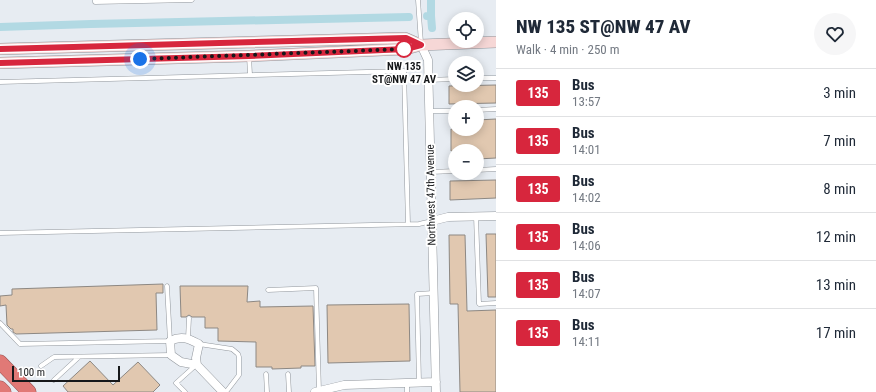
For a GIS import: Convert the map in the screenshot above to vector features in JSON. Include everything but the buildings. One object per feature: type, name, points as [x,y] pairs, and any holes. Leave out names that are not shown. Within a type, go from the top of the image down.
[{"type":"highway","points":[[0,362],[29,392]]},
{"type":"highway","points":[[0,388],[4,392]]},
{"type":"main road","points":[[0,49],[406,38],[421,45]]},
{"type":"main road","points":[[0,63],[249,56],[406,49],[421,45],[496,42]]},
{"type":"street","name":"Northwest 47th Avenue","points":[[421,45],[428,60],[436,392]]},
{"type":"street","points":[[432,221],[448,217],[496,216]]},
{"type":"street","points":[[196,365],[196,358],[200,344],[188,338],[181,337],[170,341],[171,355],[181,362],[196,365],[223,392]]},
{"type":"street","points":[[317,392],[344,385],[436,382]]},
{"type":"lane","points":[[95,0],[95,2],[192,0]]},
{"type":"lane","name":"Northwest 47th Avenue","points":[[418,0],[421,45]]},
{"type":"lane","points":[[249,56],[250,75]]},
{"type":"lane","points":[[0,82],[404,71],[408,224]]},
{"type":"lane","points":[[484,78],[496,78]]},
{"type":"lane","points":[[428,80],[448,79]]},
{"type":"lane","points":[[484,110],[496,109]]},
{"type":"lane","points":[[429,111],[448,111]]},
{"type":"lane","points":[[484,170],[496,169]]},
{"type":"lane","points":[[431,172],[448,171]]},
{"type":"lane","points":[[476,216],[479,304],[496,304]]},
{"type":"lane","points":[[0,233],[419,224],[432,221]]},
{"type":"lane","points":[[0,323],[20,344],[170,341],[167,286]]},
{"type":"lane","points":[[268,290],[316,288],[317,392]]},
{"type":"lane","points":[[419,383],[417,294],[434,293]]},
{"type":"lane","points":[[188,338],[189,318]]},
{"type":"lane","points":[[200,344],[232,349],[238,354],[239,375],[226,392]]},
{"type":"lane","points":[[41,366],[54,357],[171,355]]},
{"type":"lane","points":[[54,380],[79,357]]},
{"type":"lane","points":[[185,392],[176,382],[196,365]]},
{"type":"lane","points":[[266,374],[267,392]]},
{"type":"lane","points":[[288,374],[289,392]]},
{"type":"lane","points":[[407,383],[407,392]]},
{"type":"waterway","points":[[427,16],[431,16],[431,0]]},
{"type":"waterway","points":[[431,16],[432,28]]},
{"type":"waterway","points":[[0,27],[409,17]]},
{"type":"bus line","name":"135","points":[[0,49],[406,38],[421,45],[406,49],[249,56],[0,63]]},
{"type":"place","name":"NW 135 ST@NW 47 AV","points":[[404,49]]},
{"type":"route","points":[[140,59],[406,49],[404,49]]}]
